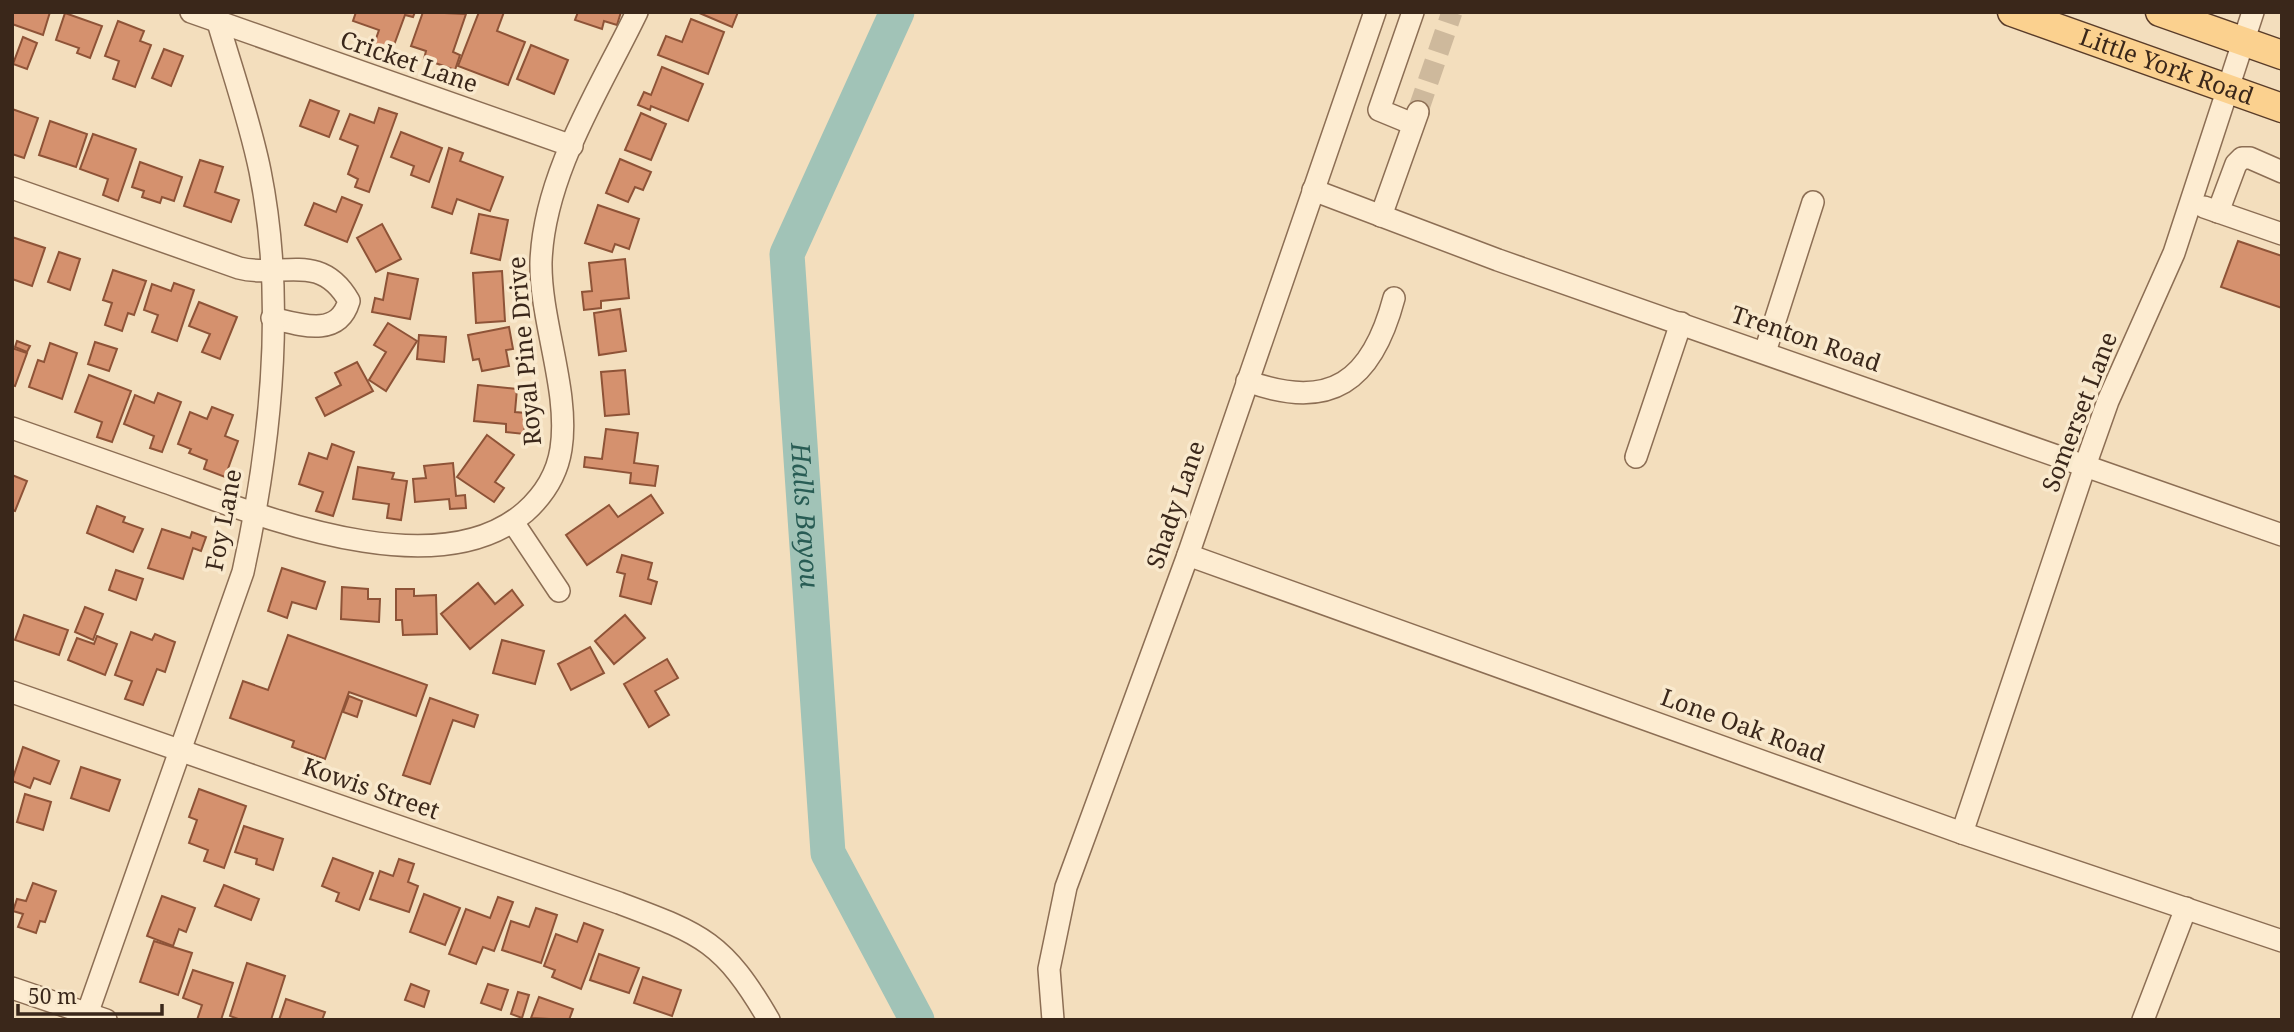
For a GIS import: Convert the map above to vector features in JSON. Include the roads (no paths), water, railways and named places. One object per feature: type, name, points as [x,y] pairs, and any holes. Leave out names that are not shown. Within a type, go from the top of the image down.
[{"type":"main road","name":"Little York Road","points":[[2012,12],[2282,108]]},
{"type":"main road","name":"Little York Road","points":[[2160,12],[2282,55]]},
{"type":"street","name":"Cricket Lane","points":[[191,12],[217,18],[572,146]]},
{"type":"street","name":"Royal Pine Drive","points":[[513,522],[537,501],[549,485],[561,447],[561,412],[541,263],[545,221],[572,146],[637,12]]},
{"type":"street","name":"Shady Lane","points":[[1052,1020],[1049,969],[1066,887],[1188,555],[1375,12]]},
{"type":"street","name":"Somerset Lane","points":[[1962,833],[2108,401],[2174,253],[2252,12]]},
{"type":"street","points":[[1381,216],[1415,118],[1378,110],[1405,14]]},
{"type":"street","name":"Foy Lane","points":[[93,1018],[178,751],[243,572],[256,513],[269,396],[272,269],[260,172],[217,18]]},
{"type":"street","points":[[2218,212],[2236,163],[2242,158],[2250,158],[2282,172]]},
{"type":"street","points":[[12,188],[239,268],[250,271],[294,267],[320,275],[339,284],[349,301],[345,315],[328,326],[309,327],[272,318]]},
{"type":"street","name":"Trenton Road","points":[[1313,190],[2282,535]]},
{"type":"street","points":[[1765,352],[1813,202]]},
{"type":"street","points":[[2191,202],[2282,234]]},
{"type":"street","points":[[1247,381],[1293,393],[1320,391],[1344,383],[1369,362],[1385,333],[1394,298]]},
{"type":"street","points":[[1636,457],[1681,323]]},
{"type":"street","points":[[12,428],[322,535],[394,544],[459,542],[513,522],[559,590]]},
{"type":"street","name":"Lone Oak Road","points":[[1188,555],[1962,833],[2282,941]]},
{"type":"street","name":"Kowis Street","points":[[12,692],[619,903],[709,942],[732,962],[769,1020]]},
{"type":"street","points":[[2143,1020],[2186,908]]},
{"type":"street","points":[[12,988],[93,1018]]},
{"type":"waterway","name":"Halls Bayou","points":[[897,12],[787,254],[828,853],[917,1020]]},
{"type":"tunnel","points":[[1418,111],[1452,12]]}]
